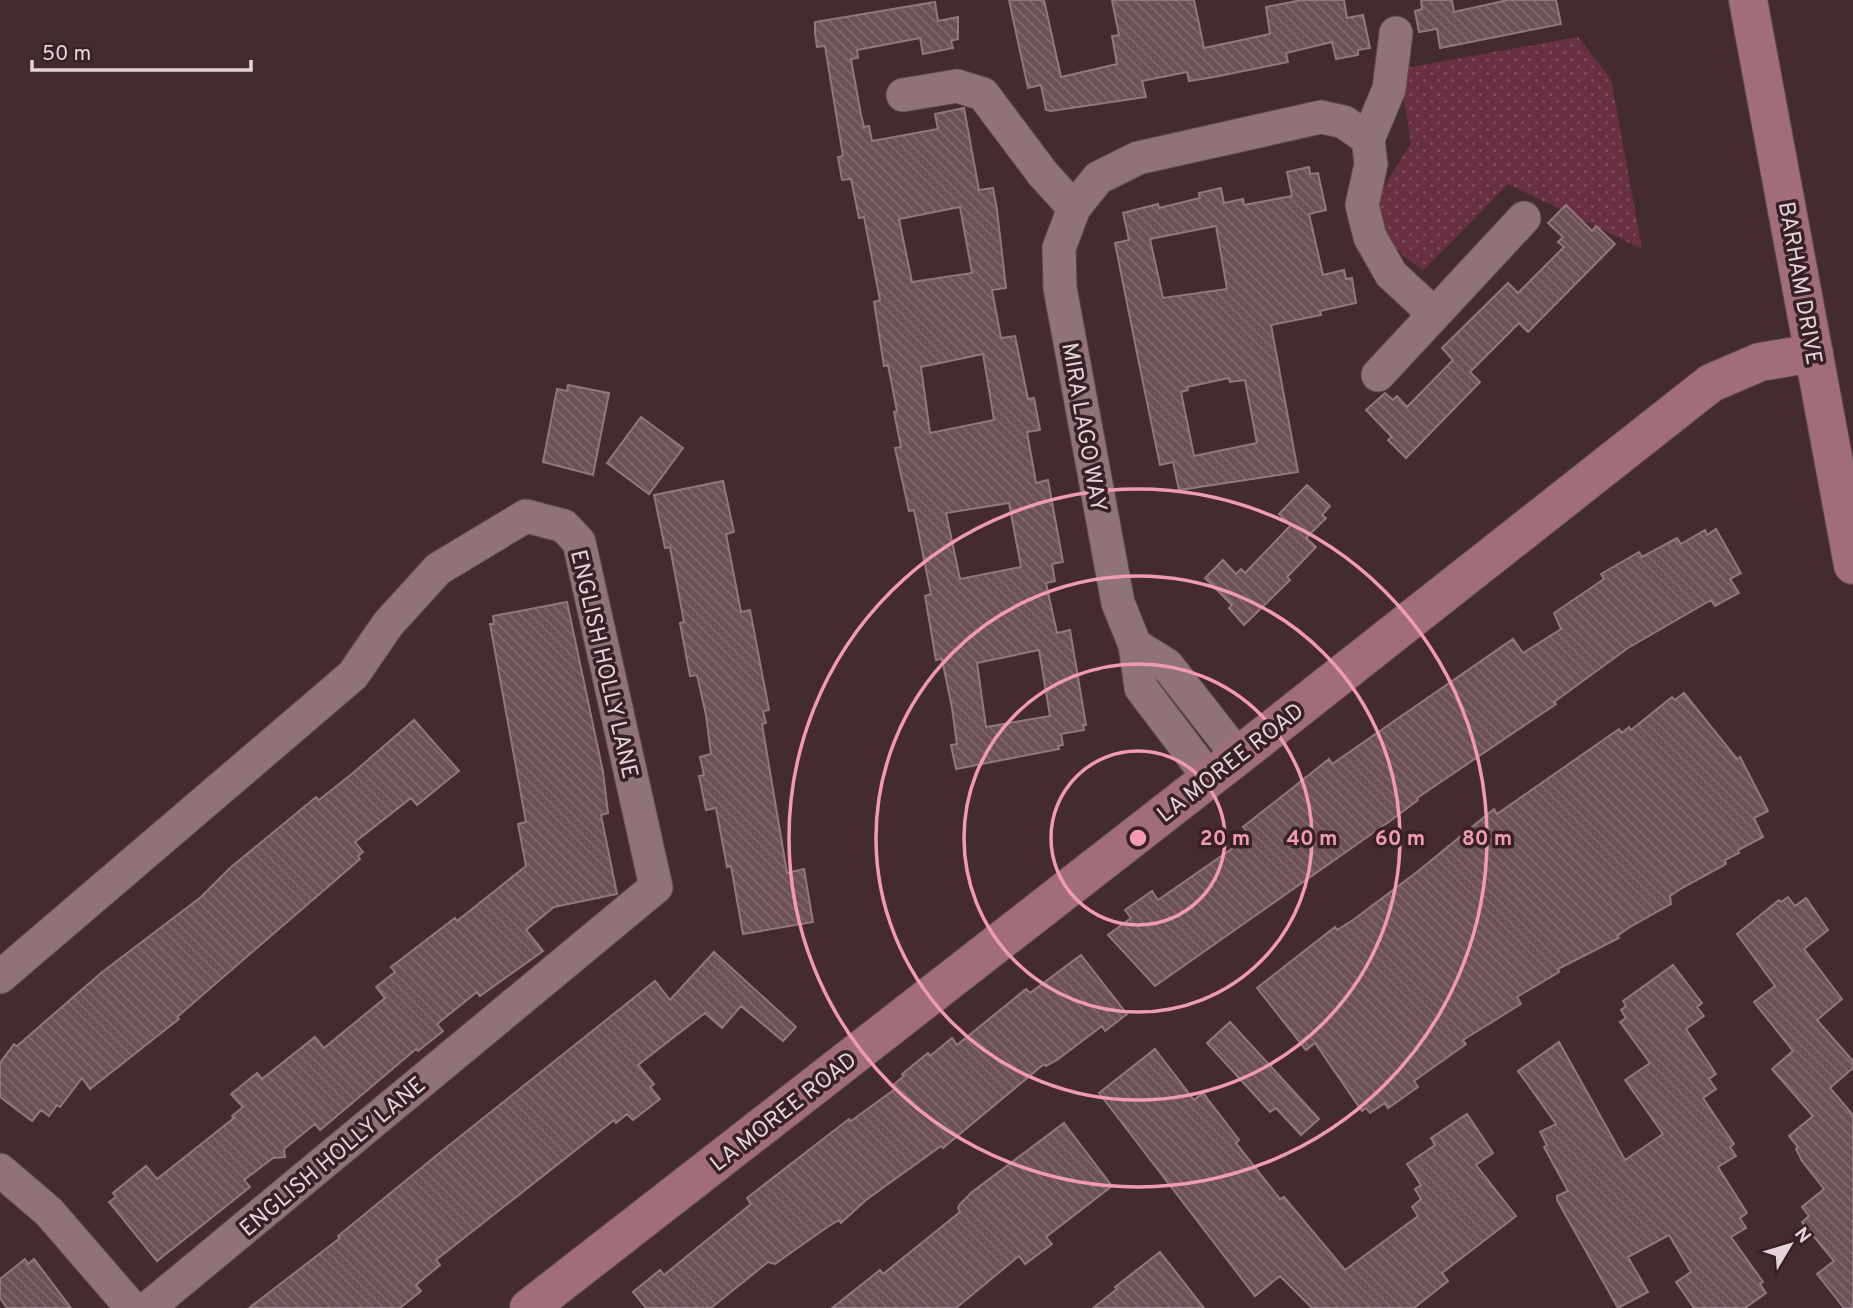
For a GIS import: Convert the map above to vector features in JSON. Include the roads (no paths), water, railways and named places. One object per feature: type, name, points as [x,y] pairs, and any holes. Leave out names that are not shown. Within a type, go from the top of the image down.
[{"type":"street","name":"BARHAM DRIVE","points":[[1748,0],[1853,565]]},
{"type":"street","points":[[1396,33],[1389,89],[1368,139],[1371,164],[1362,205],[1370,237],[1391,274],[1433,313]]},
{"type":"street","points":[[904,95],[957,86],[983,94],[1043,174],[1074,208]]},
{"type":"street","name":"MIRA LAGO WAY","points":[[1224,768],[1167,665],[1135,645],[1118,603],[1060,288],[1059,248],[1074,208],[1098,178],[1138,158],[1321,117],[1344,122],[1368,139]]},
{"type":"street","points":[[1378,375],[1524,218]]},
{"type":"street","name":"LA MOREE ROAD","points":[[529,1308],[1224,768],[1711,383],[1760,362],[1814,353]]},
{"type":"street","name":"ENGLISH HOLLY LANE","points":[[0,977],[353,676],[388,624],[439,569],[526,516],[564,526],[579,542],[656,887],[148,1308]]},
{"type":"street","points":[[0,1170],[49,1212],[132,1308]]}]
